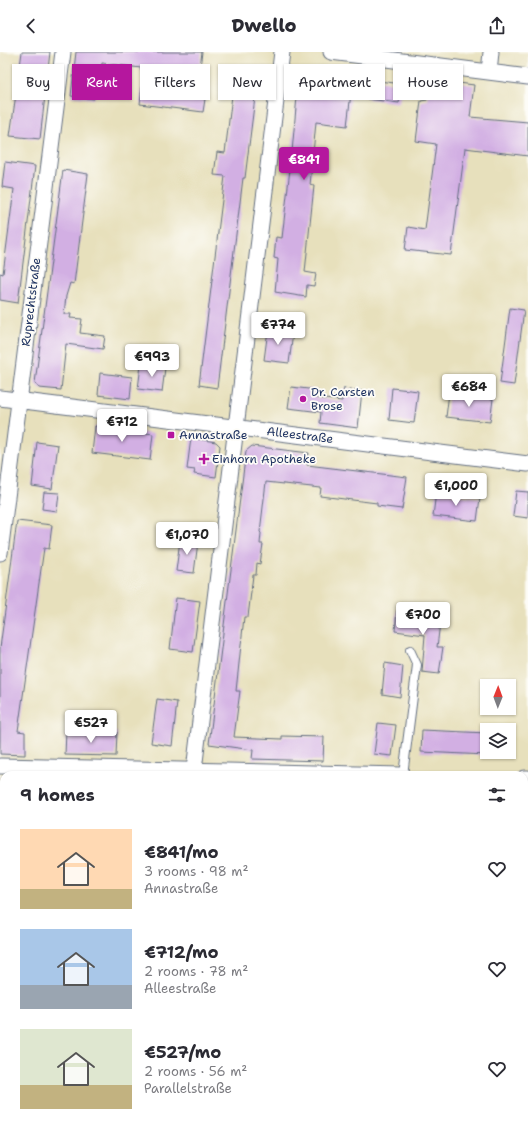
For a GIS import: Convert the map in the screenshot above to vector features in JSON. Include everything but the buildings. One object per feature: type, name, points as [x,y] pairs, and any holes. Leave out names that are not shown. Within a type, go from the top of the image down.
[{"type":"street","name":"Ruprechtstraße","points":[[0,553],[63,52]]},
{"type":"street","points":[[194,770],[282,52]]},
{"type":"street","points":[[331,52],[528,76]]},
{"type":"street","points":[[489,72],[491,52]]},
{"type":"street","name":"Alleestraße","points":[[0,398],[528,464]]},
{"type":"street","points":[[0,766],[236,771]]},
{"type":"lane","points":[[403,771],[417,664],[410,650]]},
{"type":"place","name":"Dr. Carsten Brose","points":[[303,399]]},
{"type":"place","name":"Annastraße","points":[[171,435]]},
{"type":"place","name":"Einhorn Apotheke","points":[[204,459]]}]
